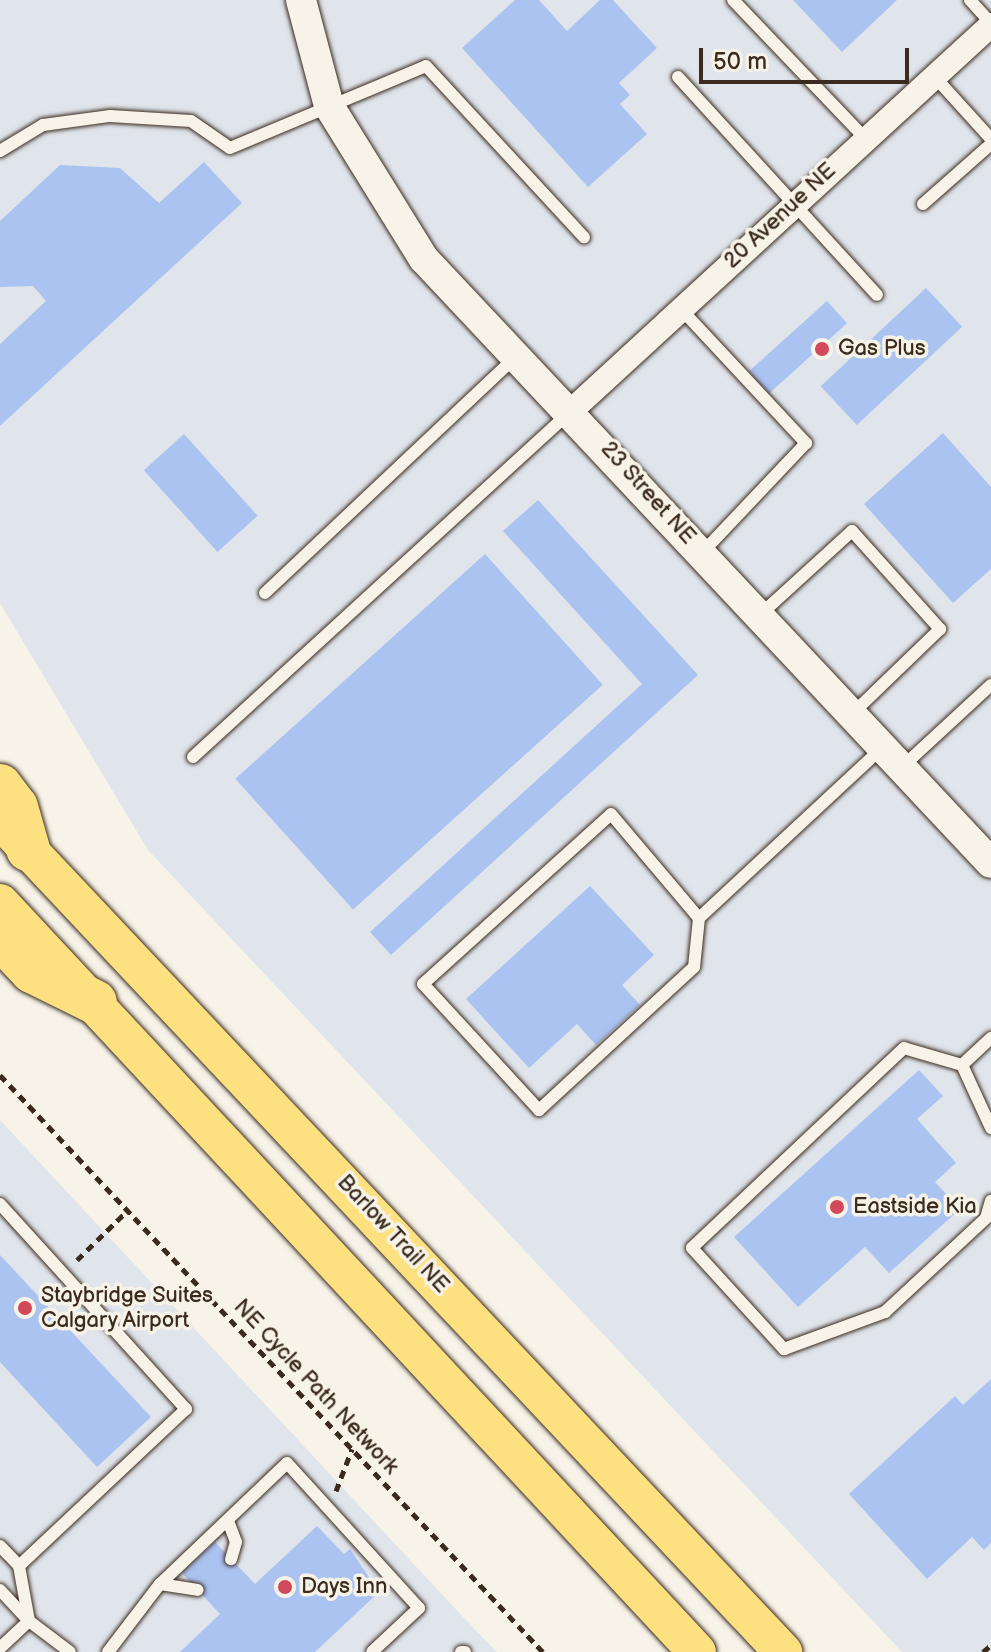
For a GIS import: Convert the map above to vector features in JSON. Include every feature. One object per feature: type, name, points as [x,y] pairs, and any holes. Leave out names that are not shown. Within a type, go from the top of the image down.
[{"type":"highway","points":[[0,786],[16,807],[14,834]]},
{"type":"highway","points":[[0,937],[32,971],[95,1002]]},
{"type":"main road","name":"Barlow Trail NE","points":[[14,834],[783,1652]]},
{"type":"main road","points":[[0,903],[697,1652]]},
{"type":"main road","points":[[649,1598],[683,1652]]},
{"type":"street","name":"23 Street NE","points":[[301,0],[329,106],[424,259],[572,410],[991,863]]},
{"type":"street","name":"20 Avenue NE","points":[[572,410],[793,202],[991,24]]},
{"type":"lane","points":[[733,0],[865,138]]},
{"type":"lane","points":[[970,0],[991,24]]},
{"type":"lane","points":[[0,151],[43,125],[110,116],[191,121],[230,148],[426,66],[584,237]]},
{"type":"lane","points":[[923,204],[991,142],[934,76]]},
{"type":"lane","points":[[678,77],[877,295]]},
{"type":"lane","points":[[680,308],[806,443],[702,553]]},
{"type":"lane","points":[[265,593],[518,355]]},
{"type":"lane","points":[[193,757],[572,410]]},
{"type":"lane","points":[[761,614],[852,531],[940,629],[852,714]]},
{"type":"lane","points":[[699,918],[611,814],[423,984],[539,1110],[694,967],[699,918],[893,757],[991,685]]},
{"type":"lane","points":[[962,1065],[991,1038]]},
{"type":"lane","points":[[991,1128],[962,1065],[904,1048],[692,1248],[784,1349],[885,1312],[986,1218],[991,1201]]},
{"type":"lane","points":[[0,1204],[186,1409],[19,1566]]},
{"type":"lane","points":[[108,1652],[160,1584],[287,1463],[419,1608],[372,1652]]},
{"type":"lane","points":[[228,1521],[236,1542],[231,1559]]},
{"type":"lane","points":[[0,1546],[19,1566],[29,1621]]},
{"type":"lane","points":[[160,1584],[198,1590]]},
{"type":"lane","points":[[0,1590],[29,1621],[70,1652]]},
{"type":"lane","points":[[0,1648],[29,1621]]},
{"type":"path","name":"NE Cycle Path Network","points":[[0,1075],[543,1652]]},
{"type":"path","points":[[63,1273],[128,1210]]},
{"type":"path","points":[[324,1503],[338,1489],[352,1449]]},
{"type":"path","points":[[983,1652],[991,1645]]},
{"type":"shaded area","points":[[0,0],[991,0],[991,1652],[902,1652],[148,850],[0,603]]},
{"type":"shaded area","points":[[0,1120],[464,1618],[497,1652],[0,1652]]},
{"type":"building","points":[[515,0],[539,0],[567,31],[600,0],[613,0],[657,48],[619,83],[630,95],[620,104],[647,134],[588,187],[462,48]]},
{"type":"building","points":[[793,0],[897,0],[842,52]]},
{"type":"building","points":[[204,162],[242,203],[0,426],[0,344],[46,301],[33,286],[0,287],[0,221],[60,165],[120,168],[159,203]]},
{"type":"building","points":[[926,288],[962,327],[857,425],[821,386]]},
{"type":"building","points":[[827,301],[847,323],[769,394],[749,371]]},
{"type":"building","points":[[943,433],[991,487],[991,569],[953,603],[864,504]]},
{"type":"building","points":[[184,434],[258,516],[217,552],[144,470]]},
{"type":"building","points":[[538,500],[698,675],[391,955],[370,932],[642,684],[503,531]]},
{"type":"building","points":[[485,554],[603,685],[353,910],[235,779]]},
{"type":"building","points":[[590,886],[654,955],[622,985],[640,1005],[596,1045],[577,1024],[529,1068],[466,999]]},
{"type":"building","points":[[919,1070],[943,1096],[917,1119],[956,1163],[935,1182],[960,1209],[889,1273],[865,1247],[798,1307],[734,1237]]},
{"type":"building","name":"Staybridge Suites Calgary Airport","points":[[0,1255],[151,1417],[97,1467],[0,1362]]},
{"type":"building","points":[[991,1379],[991,1543],[984,1550],[972,1537],[927,1579],[849,1494],[955,1396],[963,1405]]},
{"type":"building","name":"Days Inn","points":[[317,1526],[344,1554],[350,1549],[379,1592],[315,1652],[180,1652],[220,1614],[182,1573],[215,1542],[255,1584]]},
{"type":"place","name":"Gas Plus","points":[[822,349]]},
{"type":"place","name":"Eastside Kia","points":[[837,1207]]},
{"type":"place","name":"Staybridge Suites Calgary Airport","points":[[25,1308]]},
{"type":"place","name":"Days Inn","points":[[285,1587]]}]
